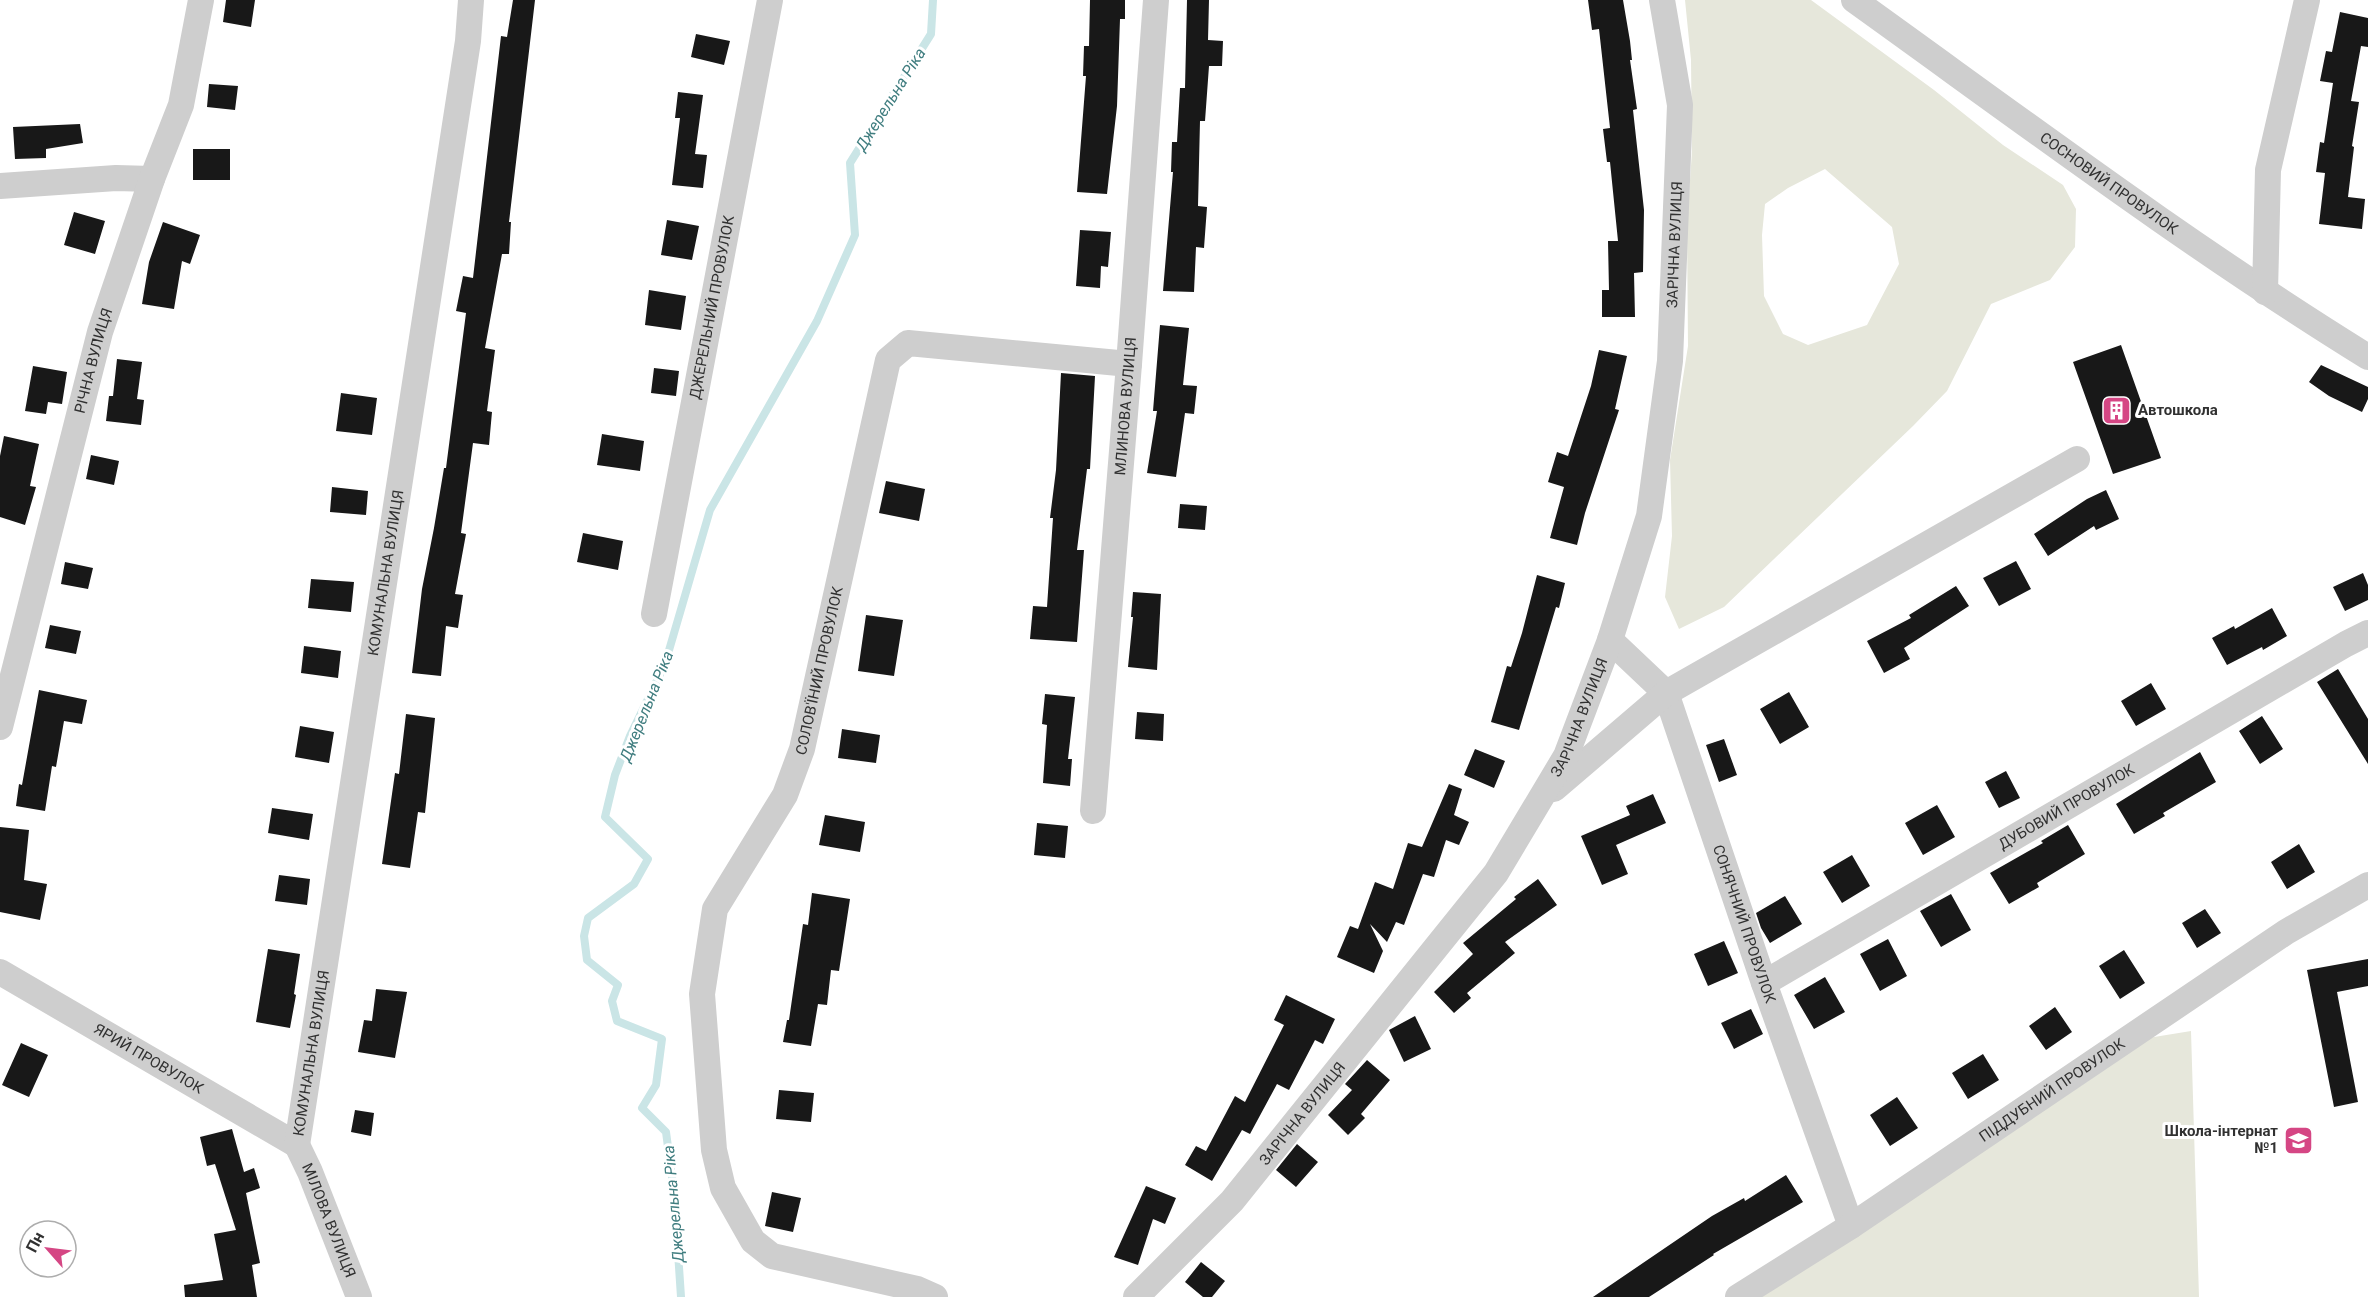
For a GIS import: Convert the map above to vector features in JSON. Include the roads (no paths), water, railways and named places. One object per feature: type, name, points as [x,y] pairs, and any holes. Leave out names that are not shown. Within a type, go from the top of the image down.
[{"type":"street","name":"РІЧНА ВУЛИЦЯ","points":[[0,727],[100,332],[152,179],[181,105],[201,0]]},
{"type":"street","name":"КОМУНАЛЬНА ВУЛИЦЯ","points":[[297,1145],[468,41],[471,0]]},
{"type":"street","name":"ДЖЕРЕЛЬНИЙ ПРОВУЛОК","points":[[654,614],[770,0]]},
{"type":"street","name":"МЛИНОВА ВУЛИЦЯ","points":[[1093,811],[1130,364],[1156,0]]},
{"type":"street","name":"ЗАРІЧНА ВУЛИЦЯ","points":[[1136,1297],[1232,1201],[1496,873],[1566,756],[1610,640],[1649,516],[1670,361],[1680,105],[1662,0]]},
{"type":"street","name":"СОСНОВИЙ ПРОВУЛОК","points":[[1854,0],[2148,212],[2265,292],[2368,357]]},
{"type":"street","points":[[2265,292],[2268,170],[2307,0]]},
{"type":"street","points":[[0,186],[116,178],[152,179]]},
{"type":"street","name":"СОЛОВ'ЇНИЙ ПРОВУЛОК","points":[[935,1297],[917,1289],[772,1256],[753,1241],[723,1188],[714,1150],[702,994],[715,909],[785,795],[802,749],[888,360],[908,343],[1130,364]]},
{"type":"street","points":[[1537,804],[1666,693],[2077,459]]},
{"type":"street","name":"ДУБОВИЙ ПРОВУЛОК","points":[[1764,983],[2368,633]]},
{"type":"street","name":"СОНЯЧНИЙ ПРОВУЛОК","points":[[1610,640],[1666,693],[1764,983],[1851,1226]]},
{"type":"street","name":"ПІДДУБНИЙ ПРОВУЛОК","points":[[1738,1297],[1851,1226],[2286,932],[2368,885]]},
{"type":"street","name":"ЯРИЙ ПРОВУЛОК","points":[[0,972],[297,1145]]},
{"type":"street","name":"МІЛОВА ВУЛИЦЯ","points":[[297,1145],[310,1172],[359,1297]]},
{"type":"waterway","name":"Джерельна Ріка","points":[[681,1297],[674,1192],[666,1132],[642,1108],[656,1085],[662,1039],[617,1021],[612,1001],[618,985],[587,960],[584,936],[588,918],[634,884],[648,859],[605,817],[615,775],[630,736],[665,664],[710,510],[817,321],[855,235],[850,163],[931,34],[933,0]]},
{"type":"place","name":"Автошкола","points":[[2117,410]]},
{"type":"place","name":"Школа-інтернат №1","points":[[2299,1140]]}]
